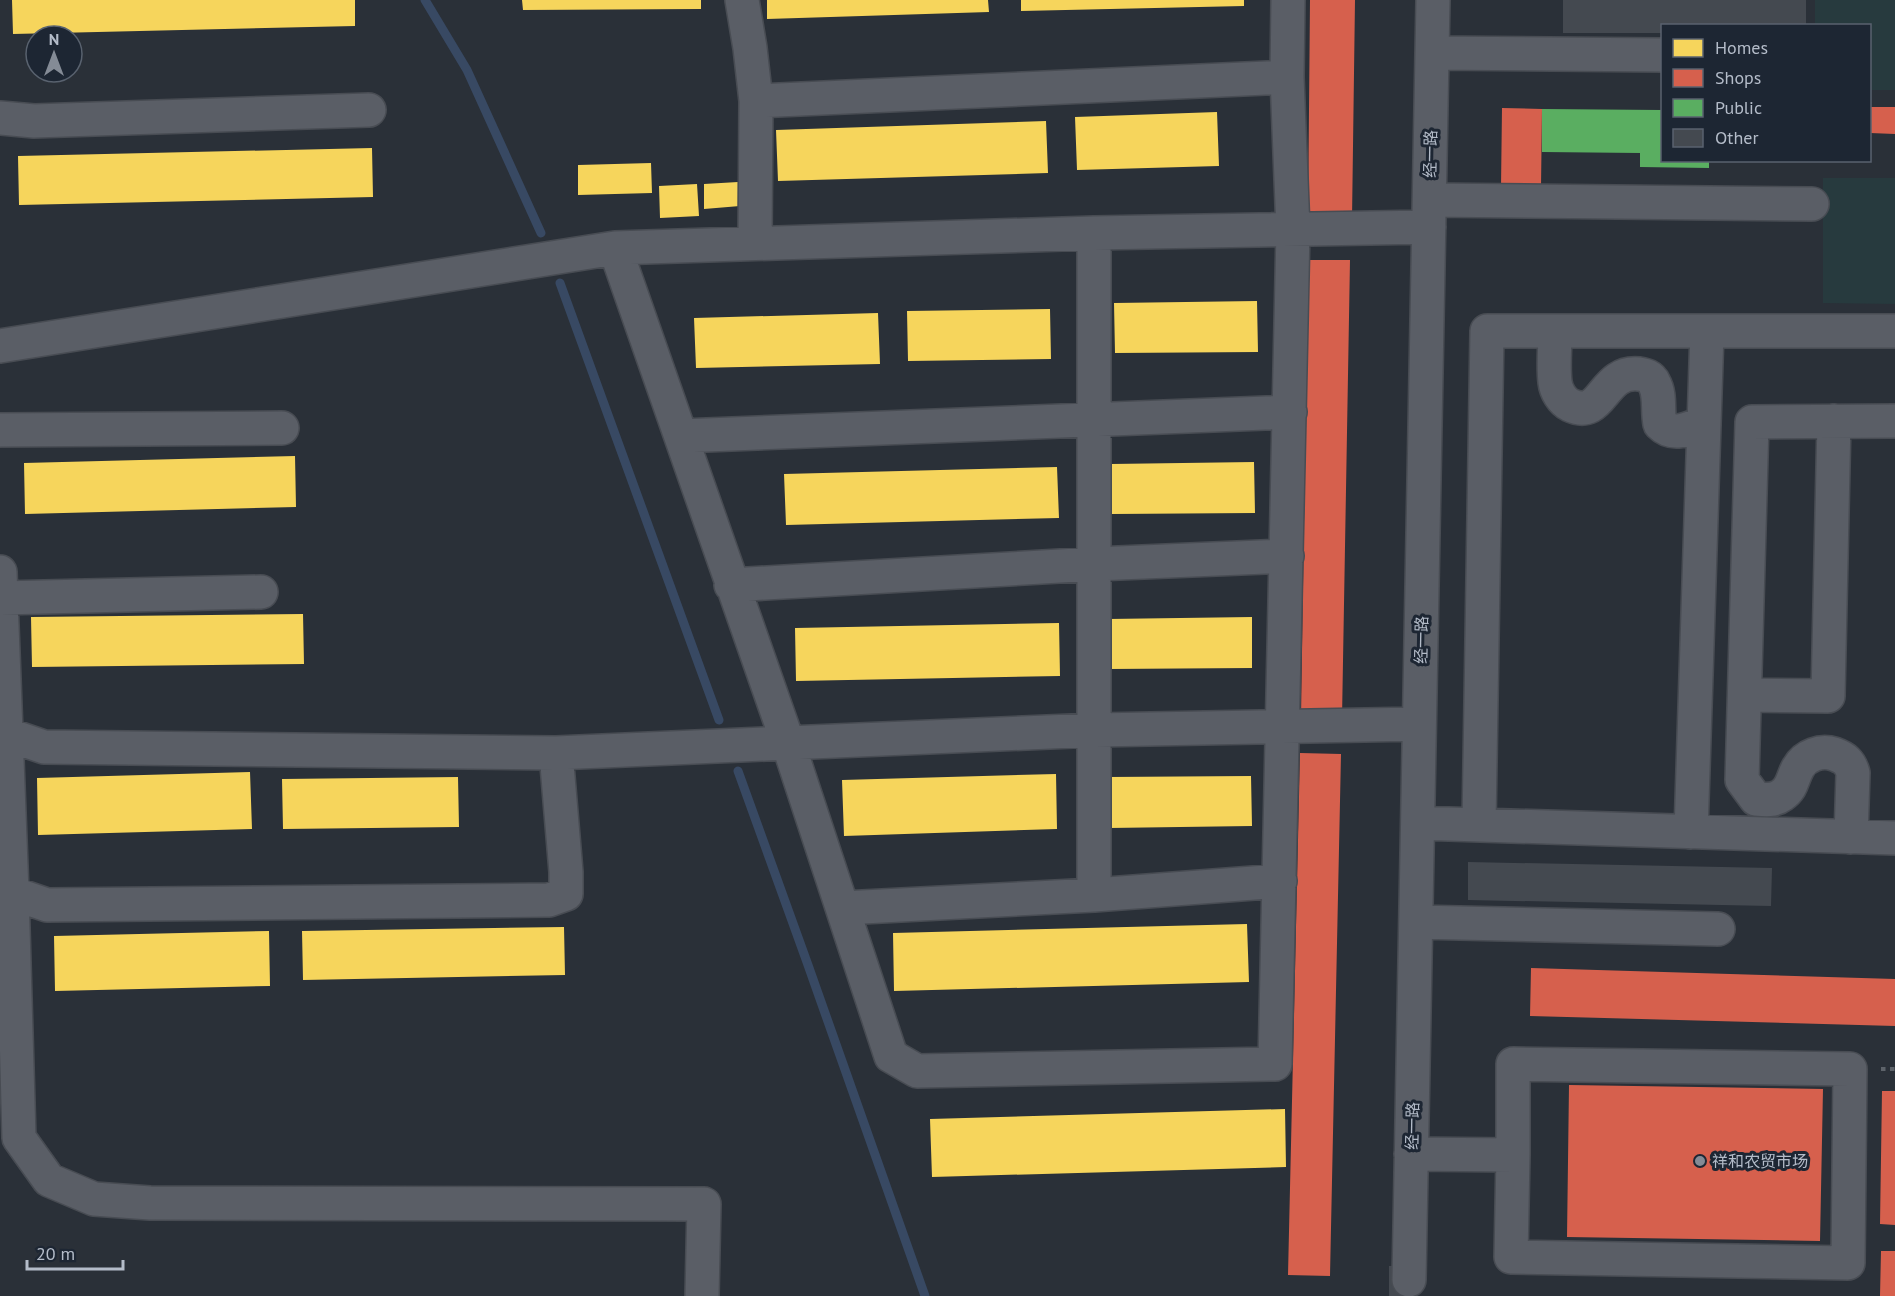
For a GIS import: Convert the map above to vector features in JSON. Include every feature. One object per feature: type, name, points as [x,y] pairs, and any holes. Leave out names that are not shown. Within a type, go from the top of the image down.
[{"type":"street","points":[[742,0],[756,100],[755,243]]},
{"type":"street","points":[[615,248],[788,743],[891,1056],[917,1071],[1275,1064],[1293,230],[1287,77],[1287,0]]},
{"type":"street","name":"经一路","points":[[1409,1280],[1433,0]]},
{"type":"street","points":[[1432,53],[1661,55]]},
{"type":"street","points":[[756,100],[1287,77]]},
{"type":"street","points":[[0,118],[34,121],[369,110]]},
{"type":"street","points":[[0,346],[615,248],[1094,233],[1293,230],[1429,213],[1812,204]]},
{"type":"street","points":[[1094,233],[1096,730],[1094,895]]},
{"type":"street","points":[[1479,824],[1487,331],[1895,331]]},
{"type":"street","points":[[1555,331],[1555,384],[1559,394],[1567,403],[1578,408],[1590,406],[1600,399],[1618,377],[1627,374],[1643,375],[1650,377],[1654,383],[1660,424],[1665,429],[1686,431],[1704,423]]},
{"type":"street","points":[[1691,832],[1707,331]]},
{"type":"street","points":[[681,436],[1290,412]]},
{"type":"street","points":[[1745,695],[1828,696],[1834,421]]},
{"type":"street","points":[[1851,837],[1853,772],[1850,763],[1842,758],[1832,753],[1814,754],[1798,767],[1790,789],[1781,797],[1769,801],[1756,799],[1742,780],[1752,423],[1895,421]]},
{"type":"street","points":[[0,430],[282,428]]},
{"type":"street","points":[[731,585],[1095,564],[1287,556]]},
{"type":"street","points":[[261,592],[0,585],[19,1138],[49,1180],[94,1199],[150,1203],[705,1204],[702,1296]]},
{"type":"street","points":[[6,734],[44,747],[556,753],[1096,730],[1419,724]]},
{"type":"street","points":[[12,893],[47,905],[549,900],[566,894],[556,753]]},
{"type":"street","points":[[1418,823],[1895,838]]},
{"type":"street","points":[[843,908],[1094,895],[1280,880]]},
{"type":"street","points":[[1416,922],[1718,929]]},
{"type":"street","points":[[1513,1064],[1850,1069],[1848,1263],[1511,1257],[1513,1155],[1513,1064]]},
{"type":"street","points":[[1411,1154],[1513,1155]]},
{"type":"green space","points":[[1815,0],[1895,0],[1895,90],[1871,90],[1871,24],[1815,24]]},
{"type":"green space","points":[[1823,178],[1895,178],[1895,304],[1823,303]]},
{"type":"building: Homes","points":[[12,0],[355,0],[355,26],[84,32],[84,24],[24,24],[24,34],[13,34]]},
{"type":"building: Homes","points":[[522,0],[701,0],[701,9],[523,10]]},
{"type":"building: Homes","points":[[767,0],[988,0],[989,12],[767,19]]},
{"type":"building: Homes","points":[[1021,0],[1244,0],[1244,6],[1021,11]]},
{"type":"building: Homes","points":[[1217,112],[1219,166],[1077,170],[1075,117]]},
{"type":"building: Homes","points":[[1046,121],[1048,173],[778,181],[776,130]]},
{"type":"building: Homes","points":[[372,148],[373,197],[19,205],[18,156]]},
{"type":"building: Homes","points":[[651,163],[652,193],[578,195],[578,165]]},
{"type":"building: Homes","points":[[738,182],[740,206],[704,209],[704,184]]},
{"type":"building: Homes","points":[[697,184],[699,216],[660,218],[659,186]]},
{"type":"building: Homes","points":[[1257,301],[1258,352],[1115,353],[1114,303]]},
{"type":"building: Homes","points":[[1050,309],[1051,359],[908,361],[907,311]]},
{"type":"building: Homes","points":[[878,313],[880,364],[696,368],[694,318]]},
{"type":"building: Homes","points":[[295,456],[296,507],[25,514],[24,463]]},
{"type":"building: Homes","points":[[1254,462],[1255,513],[1112,514],[1111,464]]},
{"type":"building: Homes","points":[[1057,467],[1059,518],[786,525],[784,474]]},
{"type":"building: Homes","points":[[303,614],[304,664],[32,667],[31,617]]},
{"type":"building: Homes","points":[[1252,617],[1252,668],[1109,669],[1108,619]]},
{"type":"building: Homes","points":[[1059,623],[1060,676],[796,681],[795,628]]},
{"type":"building: Homes","points":[[250,772],[252,829],[38,835],[37,778]]},
{"type":"building: Homes","points":[[1056,774],[1057,829],[844,836],[842,780]]},
{"type":"building: Homes","points":[[1251,776],[1252,826],[1109,828],[1108,777]]},
{"type":"building: Homes","points":[[458,777],[459,827],[283,829],[282,779]]},
{"type":"building: Homes","points":[[1247,924],[1249,982],[894,991],[893,933]]},
{"type":"building: Homes","points":[[564,927],[565,975],[303,980],[302,931]]},
{"type":"building: Homes","points":[[269,931],[270,986],[55,991],[54,936]]},
{"type":"building: Homes","points":[[1285,1109],[1286,1167],[932,1177],[930,1119]]},
{"type":"building: Shops","points":[[1310,0],[1355,0],[1352,219],[1308,219]]},
{"type":"building: Shops","points":[[1871,107],[1895,107],[1895,134],[1871,133]]},
{"type":"building: Shops","points":[[1502,108],[1542,109],[1541,187],[1501,187]]},
{"type":"building: Shops","points":[[1308,260],[1350,260],[1342,719],[1301,718]]},
{"type":"building: Shops","points":[[1300,753],[1341,754],[1330,1276],[1288,1275]]},
{"type":"building: Shops","points":[[1531,968],[1895,979],[1895,1026],[1530,1016]]},
{"type":"building: Shops","points":[[1569,1085],[1823,1089],[1820,1241],[1567,1237]]},
{"type":"building: Shops","points":[[1882,1091],[1895,1091],[1895,1225],[1880,1224]]},
{"type":"building: Shops","points":[[1881,1251],[1895,1251],[1895,1296],[1880,1296]]},
{"type":"building: Public","points":[[1542,109],[1661,110],[1661,162],[1709,162],[1709,168],[1640,167],[1640,153],[1542,152]]},
{"type":"building: Other","points":[[1563,0],[1806,0],[1806,24],[1661,24],[1661,33],[1563,33]]},
{"type":"building: Other","points":[[1468,862],[1772,868],[1771,906],[1468,900]]},
{"type":"building: Other","points":[[1389,1266],[1405,1266],[1405,1296],[1389,1296]]},
{"type":"waterway","points":[[425,0],[467,70],[541,233]]},
{"type":"waterway","points":[[560,283],[719,720]]},
{"type":"waterway","points":[[738,771],[925,1296]]},
{"type":"place","name":"祥和农贸市场","points":[[1700,1161]]}]
